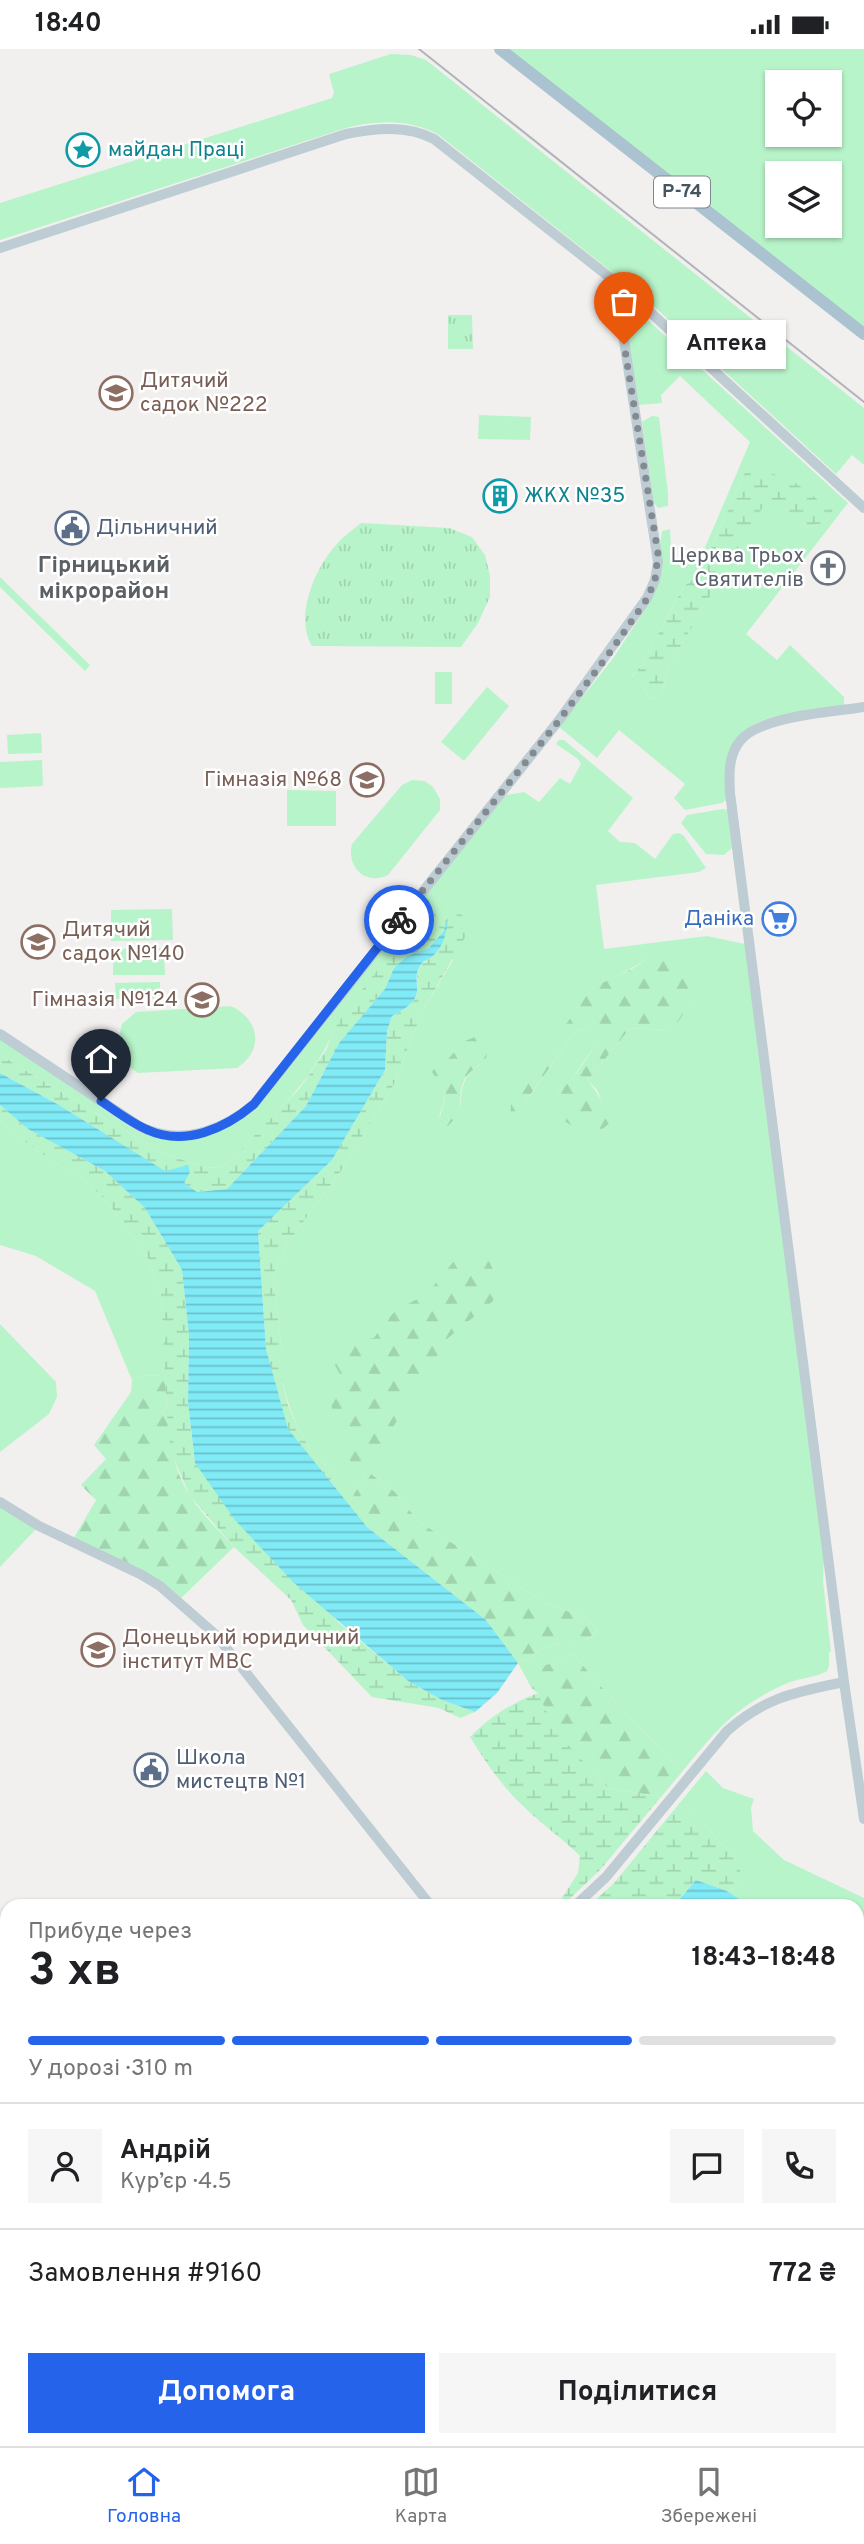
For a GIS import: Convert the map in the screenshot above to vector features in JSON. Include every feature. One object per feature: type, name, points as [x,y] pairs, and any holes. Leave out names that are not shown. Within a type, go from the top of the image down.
[{"type":"main road","name":"Р-74","points":[[500,49],[864,334]]},
{"type":"street","points":[[0,248],[346,134],[368,129],[421,132],[435,139],[627,291],[864,508]]},
{"type":"street","points":[[0,1034],[139,1126],[159,1134],[186,1136],[211,1131],[240,1116],[254,1104],[554,727],[647,599],[655,580],[658,562],[621,321],[627,291]]},
{"type":"street","points":[[864,707],[766,723],[740,740],[729,768],[730,793],[844,1682],[864,1819]]},
{"type":"street","points":[[0,1502],[39,1526],[151,1580],[216,1635],[425,1899]]},
{"type":"street","points":[[582,1899],[606,1877],[727,1731],[741,1718],[785,1695],[844,1682]]},
{"type":"green space","points":[[500,49],[864,49],[864,334]]},
{"type":"green space","points":[[391,54],[411,55],[426,60],[864,408],[864,465],[852,455],[836,474],[646,299],[439,135],[417,126],[381,122],[346,128],[0,240],[0,203],[332,98],[334,93],[329,74]]},
{"type":"green space","points":[[639,312],[848,503],[746,634],[777,660],[790,645],[844,697],[844,708],[796,713],[756,723],[741,734],[731,749],[726,771],[726,800],[685,810],[674,798],[685,784],[619,730],[597,758],[559,727],[614,657],[651,600],[662,531],[670,529],[672,563],[698,564],[750,442],[680,376],[661,395],[662,403],[639,405],[626,330],[630,316]],"holes":[[[744,474],[833,511],[826,522],[809,527],[764,504],[667,669],[662,694],[650,700],[641,684],[632,676],[641,666],[684,586],[699,575]]]},
{"type":"green space","points":[[448,315],[472,315],[473,349],[448,349]]},
{"type":"green space","points":[[479,415],[531,417],[530,440],[478,439]]},
{"type":"green space","points":[[652,416],[659,417],[668,494],[668,506],[658,508],[654,503],[642,422]]},
{"type":"green space","points":[[753,468],[790,479],[833,511],[826,522],[809,527],[764,505],[667,669],[662,694],[650,700],[641,684],[632,677],[641,666],[684,586],[699,575],[744,474]]},
{"type":"green space","points":[[361,523],[449,528],[472,537],[485,555],[490,576],[490,597],[478,623],[461,647],[312,646],[305,621],[314,579],[336,545]]},
{"type":"green space","points":[[0,577],[90,665],[85,671],[0,587]]},
{"type":"green space","points":[[435,672],[452,672],[452,704],[435,704]]},
{"type":"green space","points":[[487,687],[509,706],[464,761],[441,742]]},
{"type":"green space","points":[[41,733],[42,753],[8,754],[7,735]]},
{"type":"green space","points":[[559,740],[564,740],[633,798],[608,831],[620,842],[635,843],[655,859],[673,834],[679,833],[684,836],[706,868],[699,872],[596,885],[604,949],[707,936],[745,944],[824,1554],[823,1581],[831,1652],[827,1671],[785,1684],[739,1711],[716,1732],[682,1772],[593,1678],[574,1654],[540,1668],[532,1689],[518,1663],[548,1646],[589,1638],[598,1629],[585,1618],[544,1602],[418,1521],[395,1492],[367,1471],[348,1505],[334,1487],[338,1480],[336,1474],[314,1456],[289,1405],[282,1381],[282,1351],[273,1275],[287,1244],[341,1171],[394,1084],[422,1012],[453,960],[419,918],[334,1030],[301,1085],[228,1163],[220,1167],[206,1168],[163,1153],[0,1055],[0,1039],[137,1131],[151,1136],[190,1139],[241,1120],[506,795],[524,792],[539,802],[560,778],[570,784],[581,764],[556,744]],"holes":[[[648,958],[694,998],[678,1021],[667,1030],[630,1028],[588,1080],[597,1090],[611,1122],[600,1129],[557,1094],[569,1083],[596,1044],[597,1039],[585,1028],[576,1031],[523,1105],[585,997]],[[455,1054],[480,1065],[464,1082],[461,1105],[439,1116],[445,1097],[444,1068]]]},
{"type":"green space","points":[[42,760],[43,786],[0,788],[0,762]]},
{"type":"green space","points":[[412,780],[425,781],[433,787],[440,799],[440,810],[388,875],[380,878],[365,876],[352,860],[352,844],[402,785]]},
{"type":"green space","points":[[287,790],[336,791],[336,826],[287,826]]},
{"type":"green space","points":[[728,810],[732,848],[724,855],[706,854],[681,823],[687,815]]},
{"type":"green space","points":[[442,907],[456,910],[464,917],[467,934],[422,1012],[394,1084],[341,1171],[287,1244],[273,1275],[282,1351],[282,1381],[288,1405],[314,1456],[336,1474],[339,1480],[334,1487],[287,1429],[266,1349],[258,1231],[332,1160],[385,1070],[387,1031],[392,1016],[413,1002],[419,970],[439,949],[447,921],[444,931],[429,948],[407,956],[394,968],[385,989],[339,1043],[306,1106],[227,1189],[197,1192],[183,1183],[188,1165],[166,1172],[59,1105],[0,1073],[0,1055],[163,1153],[206,1168],[220,1167],[228,1163],[299,1089],[326,1050],[345,1012],[409,929],[428,911]]},
{"type":"green space","points":[[172,909],[173,940],[111,941],[111,910]]},
{"type":"green space","points":[[164,948],[165,975],[113,975],[113,949]]},
{"type":"green space","points":[[671,955],[682,963],[694,998],[678,1022],[667,1030],[630,1028],[588,1080],[613,1117],[611,1122],[596,1134],[582,1130],[562,1118],[556,1105],[559,1092],[574,1076],[596,1044],[596,1039],[585,1028],[576,1031],[527,1099],[523,1105],[522,1120],[517,1124],[510,1121],[511,1104],[585,997],[600,984],[648,958]]},
{"type":"green space","points":[[160,982],[160,998],[116,999],[115,983]]},
{"type":"green space","points":[[231,1006],[248,1019],[255,1035],[252,1053],[237,1068],[138,1073],[127,1065],[117,1045],[122,1024],[136,1012]]},
{"type":"green space","points":[[480,1035],[490,1040],[486,1058],[465,1079],[458,1114],[448,1126],[441,1124],[445,1093],[432,1072],[437,1064],[445,1062],[465,1041]]},
{"type":"green space","points":[[0,1105],[28,1129],[105,1171],[145,1208],[182,1270],[189,1335],[188,1402],[195,1463],[338,1622],[408,1681],[442,1700],[475,1712],[460,1718],[439,1708],[372,1697],[303,1625],[291,1600],[234,1547],[190,1496],[172,1455],[168,1433],[161,1295],[149,1260],[109,1204],[85,1180],[37,1151],[0,1121]]},
{"type":"green space","points":[[0,1121],[37,1151],[85,1180],[109,1204],[149,1260],[161,1295],[165,1365],[160,1376],[146,1375],[132,1380],[95,1291],[36,1256],[0,1245]]},
{"type":"green space","points":[[482,1249],[499,1280],[493,1301],[448,1338],[374,1458],[366,1465],[351,1464],[341,1430],[331,1421],[332,1407],[326,1400],[326,1393],[342,1378],[329,1354],[350,1341],[374,1338],[386,1320],[398,1309],[427,1294],[454,1261]]},
{"type":"green space","points":[[0,1324],[56,1382],[57,1397],[49,1414],[0,1452]]},
{"type":"green space","points":[[165,1365],[169,1433],[182,1482],[206,1517],[234,1547],[178,1601],[72,1541],[96,1500],[81,1485],[106,1459],[94,1445],[131,1392],[132,1380],[146,1375],[159,1376]]},
{"type":"green space","points":[[367,1471],[395,1492],[418,1521],[544,1602],[585,1618],[598,1629],[583,1641],[548,1646],[518,1663],[486,1620],[367,1527],[348,1505]]},
{"type":"green space","points":[[0,1505],[37,1528],[0,1567]]},
{"type":"green space","points":[[574,1654],[593,1678],[682,1772],[661,1797],[608,1788],[554,1731],[538,1693],[532,1689],[539,1668]]},
{"type":"green space","points":[[538,1693],[555,1731],[608,1788],[661,1797],[600,1870],[569,1899],[561,1899],[578,1873],[580,1856],[514,1797],[470,1737],[501,1711]]},
{"type":"green space","points":[[706,1771],[723,1788],[754,1799],[751,1808],[753,1831],[784,1860],[864,1899],[739,1899],[727,1891],[741,1885],[734,1854],[721,1844],[706,1825],[678,1805]]},
{"type":"green space","points":[[678,1805],[706,1825],[721,1844],[734,1854],[740,1870],[741,1885],[727,1891],[696,1880],[680,1899],[597,1899],[614,1883]]},
{"type":"water","points":[[448,917],[442,943],[418,970],[413,1001],[392,1016],[387,1031],[385,1070],[332,1160],[258,1231],[266,1349],[288,1429],[367,1527],[486,1620],[518,1663],[497,1693],[475,1712],[442,1700],[408,1681],[293,1582],[235,1520],[195,1463],[188,1402],[189,1335],[182,1270],[145,1208],[105,1171],[28,1129],[0,1105],[0,1073],[59,1105],[165,1171],[188,1165],[190,1172],[184,1183],[197,1192],[227,1189],[306,1106],[339,1043],[385,989],[394,968],[407,956],[429,948],[444,931]]},
{"type":"water","points":[[696,1880],[727,1891],[739,1899],[680,1899]]},
{"type":"tram line","points":[[419,49],[864,402]]},
{"type":"way so far","points":[[399,920],[582,690],[647,599],[655,580],[658,554],[624,344]]},
{"type":"place","name":"майдан Праці","points":[[83,150]]},
{"type":"place","name":"Аптека","points":[[624,344]]},
{"type":"place","name":"Дитячий садок №222","points":[[116,393]]},
{"type":"place","name":"ЖКХ №35","points":[[500,496]]},
{"type":"place","name":"Дільничний","points":[[72,528]]},
{"type":"place","name":"Церква Трьох Святителів","points":[[828,568]]},
{"type":"place","name":"Гімназія №68","points":[[367,780]]},
{"type":"place","name":"Даніка","points":[[779,919]]},
{"type":"place","name":"Дитячий садок №140","points":[[38,942]]},
{"type":"place","name":"Гімназія №124","points":[[202,1000]]},
{"type":"place","name":"Донецький юридичний інститут МВС","points":[[98,1650]]},
{"type":"place","name":"Школа мистецтв №1","points":[[151,1770]]},
{"type":"district","name":"Гірницький мікрорайон","points":[[104,579]]},
{"type":"route","points":[[101,1101],[149,1131],[171,1136],[211,1131],[240,1116],[254,1104],[399,920]]}]
